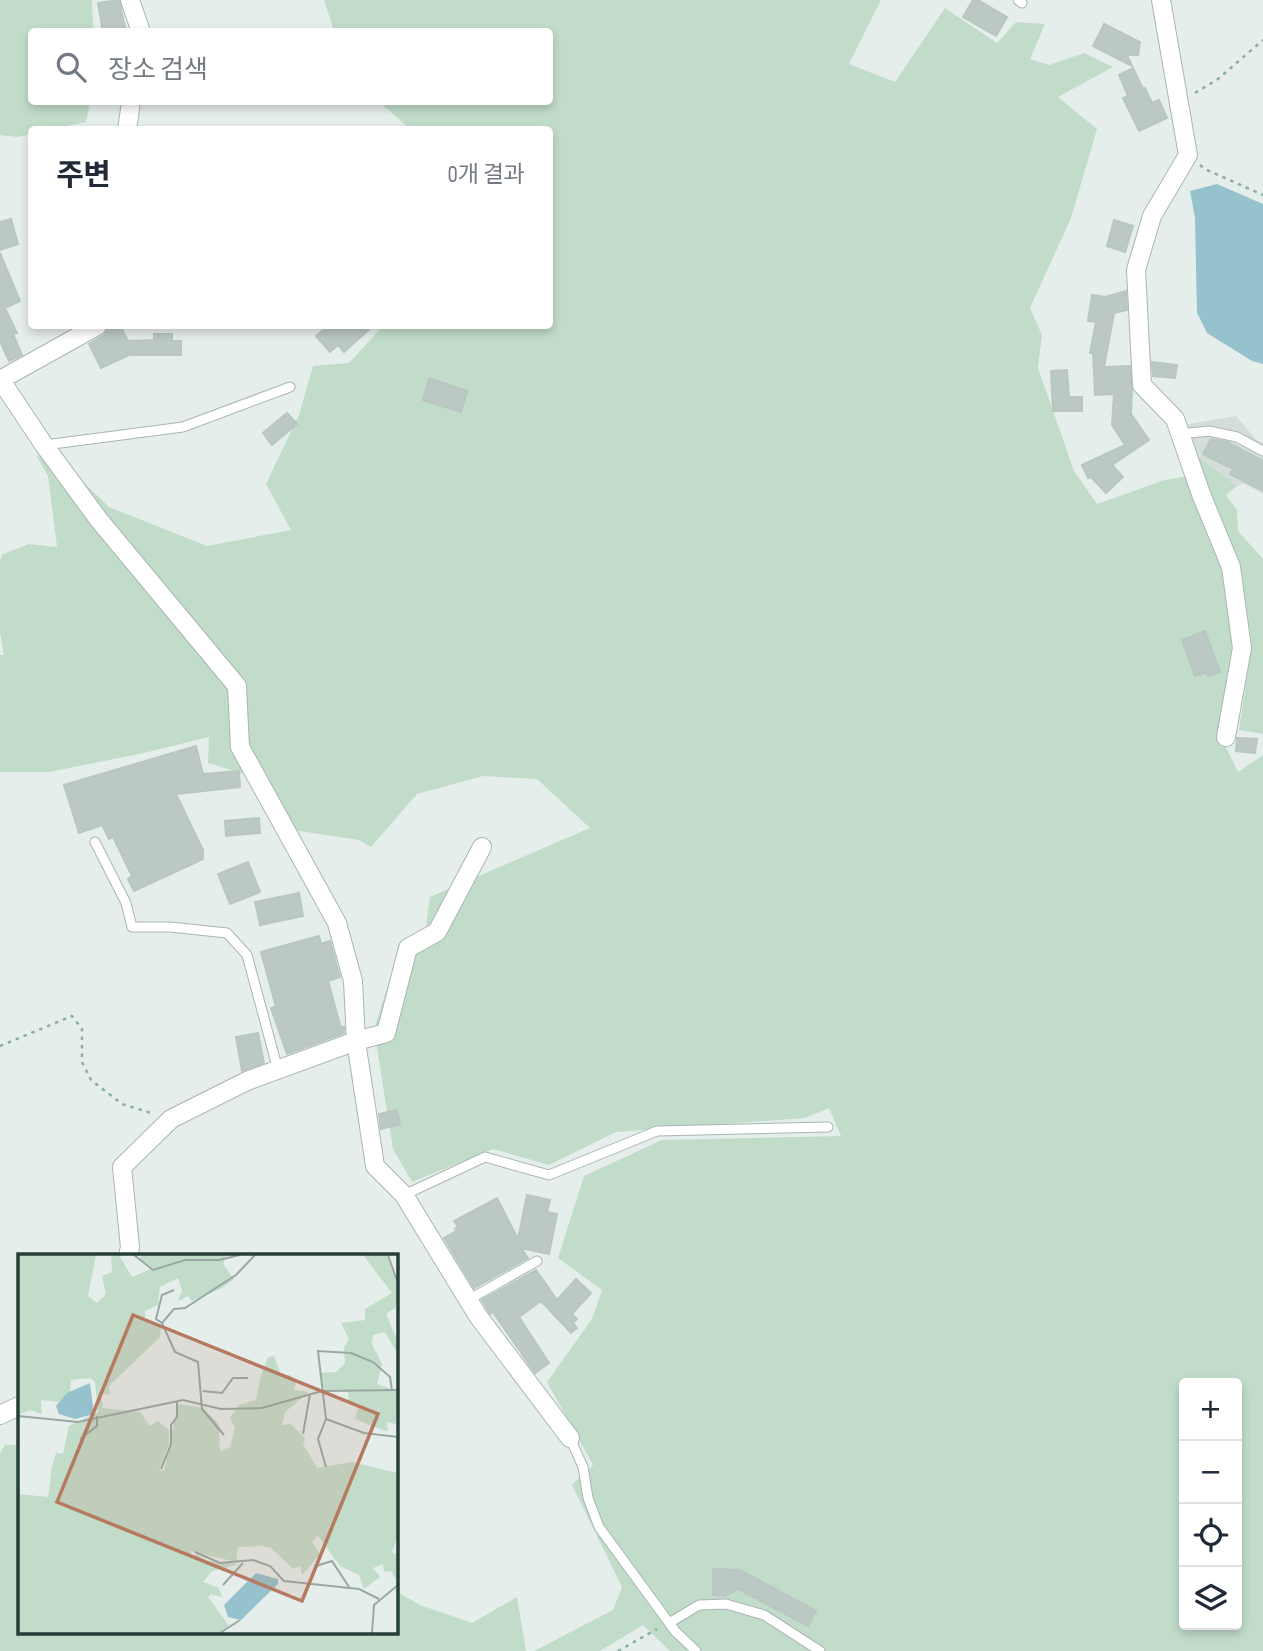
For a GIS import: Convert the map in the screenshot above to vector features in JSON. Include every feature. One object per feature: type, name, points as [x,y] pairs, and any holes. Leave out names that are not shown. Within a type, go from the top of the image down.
[{"type":"street","points":[[130,0],[140,28]]},
{"type":"street","points":[[1161,0],[1188,155],[1152,216],[1136,270],[1142,385],[1175,419],[1200,494],[1231,567],[1242,648],[1226,737]]},
{"type":"street","points":[[128,126],[131,105]]},
{"type":"street","points":[[92,329],[0,379],[99,520],[237,687],[240,747],[337,923],[353,981],[356,1041],[375,1166],[404,1195],[478,1316],[570,1438]]},
{"type":"street","points":[[128,1254],[130,1247],[122,1167],[171,1119],[247,1081],[356,1041],[386,1033],[408,948],[437,932],[482,847]]},
{"type":"street","points":[[0,1415],[18,1406]]},
{"type":"lane","points":[[44,445],[183,427],[290,387]]},
{"type":"lane","points":[[1180,435],[1209,432],[1237,437],[1263,451]]},
{"type":"lane","points":[[95,842],[126,904],[132,927],[227,933],[247,954],[278,1070]]},
{"type":"lane","points":[[404,1195],[485,1157],[549,1175],[657,1131],[828,1127]]},
{"type":"lane","points":[[468,1300],[537,1261]]},
{"type":"lane","points":[[570,1438],[583,1467],[588,1498],[599,1527],[669,1623],[696,1651]]},
{"type":"lane","points":[[669,1623],[699,1605],[726,1604],[764,1615],[820,1651]]},
{"type":"path","points":[[1179,98],[1193,94],[1218,79],[1263,40]]},
{"type":"path","points":[[1188,155],[1205,169],[1263,195]]},
{"type":"path","points":[[0,1046],[72,1016],[82,1029],[82,1062],[90,1080],[122,1104],[171,1119]]},
{"type":"path","points":[[618,1651],[669,1623]]},
{"type":"shaded area","points":[[1236,416],[1256,439],[1263,443],[1263,494],[1243,483],[1237,486],[1194,453],[1188,424]]},
{"type":"green space","points":[[0,0],[92,0],[93,28],[28,28],[28,105],[89,105],[86,122],[66,126],[28,126],[28,135],[18,137],[0,135]]},
{"type":"green space","points":[[324,0],[881,0],[849,64],[895,82],[945,8],[997,43],[1016,22],[1045,24],[1030,59],[1049,65],[1084,53],[1113,67],[1058,97],[1097,129],[1071,218],[1030,308],[1042,335],[1038,368],[1074,471],[1097,504],[1165,480],[1188,476],[1225,570],[1236,646],[1220,735],[1238,772],[1263,755],[1263,1651],[670,1651],[643,1625],[600,1651],[534,1651],[613,1610],[622,1587],[572,1485],[593,1465],[547,1382],[592,1319],[602,1290],[558,1258],[584,1176],[662,1140],[841,1136],[829,1108],[805,1118],[616,1132],[549,1165],[493,1149],[412,1182],[393,1149],[374,1029],[401,944],[425,933],[430,897],[590,828],[537,779],[483,776],[417,794],[371,847],[359,840],[293,830],[248,775],[208,763],[209,737],[49,772],[0,772],[0,655],[4,655],[0,633],[0,560],[3,554],[29,544],[57,547],[48,476],[36,455],[70,469],[109,507],[207,546],[291,530],[266,484],[299,415],[313,366],[349,363],[380,329],[553,329],[553,126],[407,126],[382,105],[553,105],[553,28],[333,28]]},
{"type":"green space","points":[[1194,453],[1237,486],[1226,495],[1237,510],[1238,531],[1263,559],[1263,734],[1239,730],[1251,651],[1234,557]]},
{"type":"green space","points":[[5,1445],[18,1445],[18,1634],[397,1634],[397,1592],[420,1605],[472,1623],[517,1597],[526,1651],[0,1651],[0,1454]]},
{"type":"water","points":[[1217,184],[1263,204],[1263,364],[1252,361],[1207,333],[1197,313],[1195,218],[1190,191]]},
{"type":"building","points":[[119,0],[125,28],[102,28],[98,3]]},
{"type":"building","points":[[973,0],[978,0],[1007,17],[996,36],[963,17]]},
{"type":"building","points":[[1104,24],[1140,42],[1138,55],[1127,55],[1132,66],[1093,46]]},
{"type":"building","points":[[1133,68],[1152,103],[1159,100],[1167,118],[1139,131],[1123,98],[1128,96],[1119,75]]},
{"type":"building","points":[[11,219],[18,244],[0,250],[0,222]]},
{"type":"building","points":[[1114,220],[1133,226],[1125,252],[1107,246]]},
{"type":"building","points":[[0,253],[20,301],[5,308],[17,333],[13,334],[22,355],[9,361],[0,341]]},
{"type":"building","points":[[1126,291],[1127,310],[1114,313],[1104,367],[1130,366],[1131,414],[1149,440],[1112,465],[1123,477],[1106,493],[1091,477],[1088,478],[1082,465],[1125,445],[1112,425],[1114,394],[1095,395],[1093,353],[1090,353],[1096,322],[1088,321],[1092,295],[1105,297]]},
{"type":"building","points":[[122,329],[128,341],[154,340],[154,334],[172,334],[172,341],[181,341],[181,355],[129,355],[101,368],[89,344],[107,331]]},
{"type":"building","points":[[324,329],[370,329],[344,352],[338,345],[330,352],[316,336]]},
{"type":"building","points":[[1152,362],[1177,365],[1175,378],[1153,376]]},
{"type":"building","points":[[1067,370],[1069,397],[1082,397],[1082,411],[1053,411],[1051,371]]},
{"type":"building","points":[[429,378],[467,391],[461,412],[423,400]]},
{"type":"building","points":[[287,413],[297,424],[272,445],[263,433]]},
{"type":"building","points":[[1211,439],[1227,442],[1263,461],[1263,491],[1230,474],[1233,469],[1203,454]]},
{"type":"building","points":[[1205,631],[1220,672],[1195,676],[1182,640]]},
{"type":"building","points":[[1237,738],[1257,739],[1255,753],[1236,751]]},
{"type":"building","points":[[196,746],[203,774],[239,771],[240,787],[176,794],[203,850],[203,859],[134,891],[128,879],[132,876],[113,837],[109,839],[102,825],[79,833],[64,785]]},
{"type":"building","points":[[259,818],[260,833],[226,836],[225,821]]},
{"type":"building","points":[[248,862],[260,892],[230,904],[218,874]]},
{"type":"building","points":[[299,893],[303,916],[260,925],[255,902]]},
{"type":"building","points":[[319,936],[321,944],[330,941],[340,977],[328,981],[344,1033],[287,1054],[271,1008],[276,1007],[261,952]]},
{"type":"building","points":[[258,1033],[264,1063],[242,1071],[236,1037]]},
{"type":"building","points":[[397,1110],[400,1124],[381,1129],[379,1114]]},
{"type":"building","points":[[527,1195],[550,1200],[547,1212],[557,1214],[549,1254],[521,1248],[528,1258],[474,1288],[444,1238],[457,1231],[455,1229],[458,1226],[454,1221],[497,1198],[518,1239]]},
{"type":"building","points":[[536,1270],[557,1300],[576,1279],[591,1293],[572,1314],[577,1319],[573,1323],[577,1328],[571,1333],[541,1301],[519,1317],[549,1363],[535,1373],[482,1300]]},
{"type":"building","points":[[713,1569],[740,1570],[816,1611],[808,1626],[738,1589],[725,1596],[713,1595]]}]
